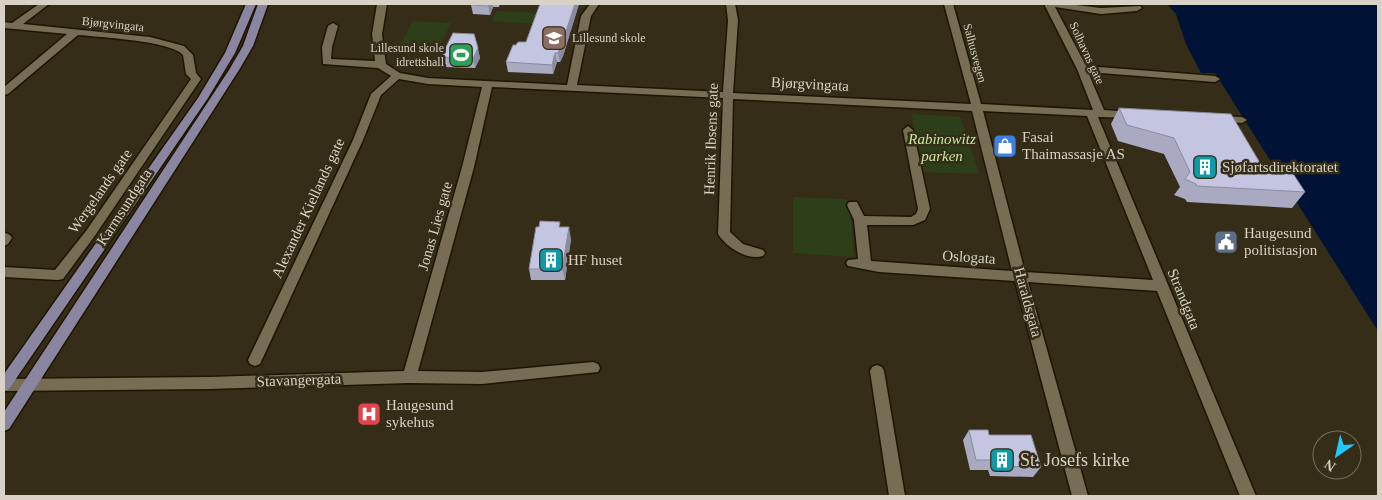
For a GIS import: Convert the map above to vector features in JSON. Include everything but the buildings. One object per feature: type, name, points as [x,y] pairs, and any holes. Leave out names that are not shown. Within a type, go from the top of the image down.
[{"type":"main road","name":"Karmsundgata","points":[[4,385],[191,116],[227,60],[252,4]]},
{"type":"main road","name":"Karmsundgata","points":[[4,424],[234,70],[248,46],[263,4]]},
{"type":"street","points":[[14,26],[44,4]]},
{"type":"street","points":[[381,65],[377,33],[382,4]]},
{"type":"street","points":[[572,87],[586,16],[595,4]]},
{"type":"street","name":"Henrik Ibsens gate","points":[[731,4],[733,20],[728,95],[724,234],[739,248],[759,253]]},
{"type":"street","name":"Salhusvegen","points":[[948,4],[977,108]]},
{"type":"street","points":[[1049,4],[1101,11],[1137,8]]},
{"type":"street","name":"Solhavns gate","points":[[1049,4],[1082,69],[1096,113]]},
{"type":"street","name":"Bjørgvingata","points":[[4,25],[150,40],[161,45],[181,48],[189,52],[191,74],[196,79]]},
{"type":"street","name":"Bjørgvingata","points":[[333,26],[326,47],[326,62],[339,61],[381,65],[397,76],[428,81],[1147,116]]},
{"type":"street","points":[[4,92],[76,32]]},
{"type":"street","points":[[1082,69],[1215,79]]},
{"type":"street","name":"Alexander Kiellands gate","points":[[255,360],[358,140],[376,94],[397,76]]},
{"type":"street","name":"Wergelands gate","points":[[4,272],[58,275],[90,234],[196,79]]},
{"type":"street","name":"Jonas Lies gate","points":[[410,377],[468,167],[488,84]]},
{"type":"street","name":"Haraldsgata","points":[[977,108],[993,176],[1080,496]]},
{"type":"street","name":"Strandgata","points":[[1096,113],[1161,286],[1248,496]]},
{"type":"street","points":[[1204,118],[1242,120]]},
{"type":"street","points":[[853,205],[860,220],[913,220],[921,217],[924,209],[908,130]]},
{"type":"street","name":"Oslogata","points":[[860,220],[858,264],[1161,286]]},
{"type":"street","name":"Stavangergata","points":[[4,385],[210,383],[410,377],[482,378],[593,368]]},
{"type":"street","points":[[877,371],[897,496]]},
{"type":"green space","points":[[497,11],[542,13],[537,24],[492,21]]},
{"type":"green space","points":[[413,21],[451,23],[436,53],[396,52]]},
{"type":"green space","name":"Rabinowitz parken","points":[[912,114],[960,117],[979,174],[918,172]]},
{"type":"green space","points":[[793,197],[846,199],[851,219],[854,257],[793,253]]},
{"type":"water","points":[[1167,4],[1378,4],[1378,331],[1215,73],[1201,73],[1186,44],[1176,14]]},
{"type":"place","name":"Lillesund skole","points":[[554,38]]},
{"type":"place","name":"Lillesund skole idrettshall","points":[[461,55]]},
{"type":"place","name":"Fasai Thaimassasje AS","points":[[1005,146]]},
{"type":"place","name":"Sjøfartsdirektoratet","points":[[1205,167]]},
{"type":"place","name":"Haugesund politistasjon","points":[[1226,242]]},
{"type":"place","name":"HF huset","points":[[551,260]]},
{"type":"place","name":"Haugesund sykehus","points":[[369,414]]},
{"type":"place","name":"St. Josefs kirke","points":[[1002,460]]}]
